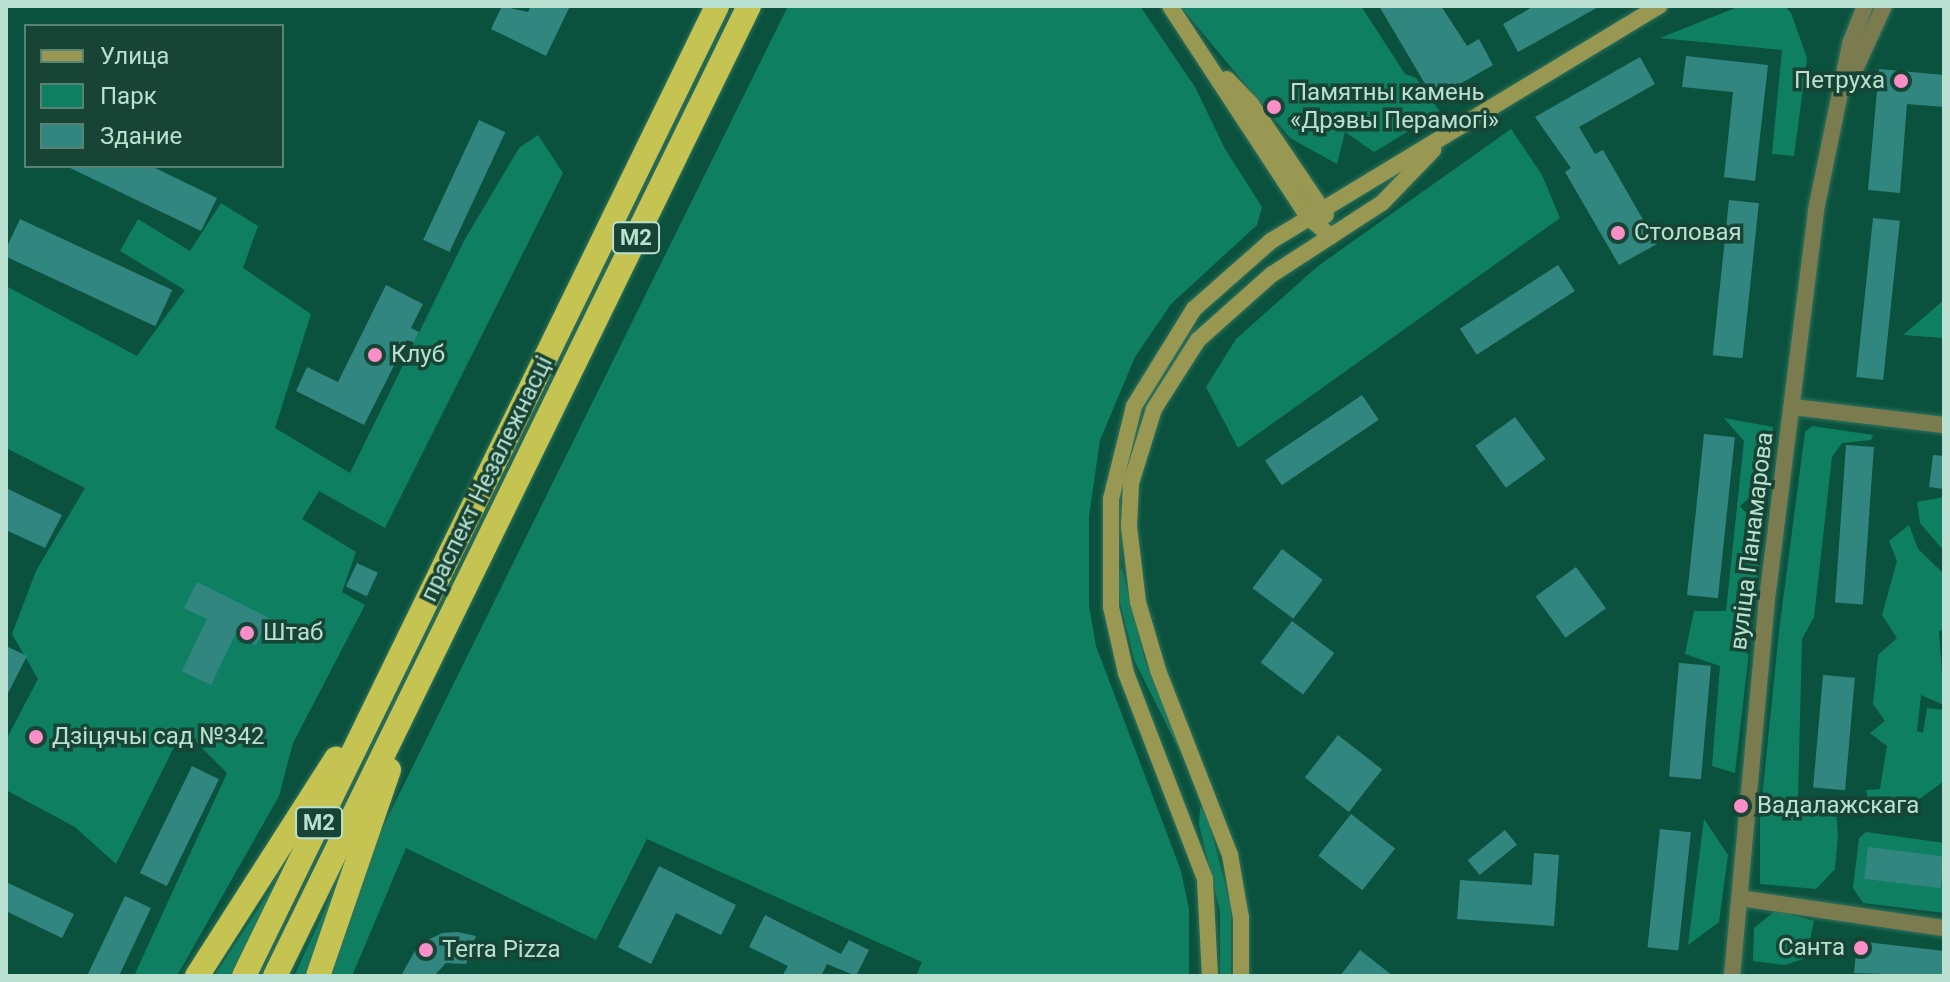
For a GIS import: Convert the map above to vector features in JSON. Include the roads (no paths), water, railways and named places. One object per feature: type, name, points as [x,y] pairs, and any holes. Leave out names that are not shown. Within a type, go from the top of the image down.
[{"type":"highway","name":"праспект Незалежнасці","points":[[244,976],[717,6]]},
{"type":"highway","name":"праспект Незалежнасці","points":[[275,976],[749,6]]},
{"type":"highway","points":[[197,976],[393,670]]},
{"type":"highway","points":[[318,976],[420,679]]},
{"type":"street","points":[[1170,6],[1308,217],[1331,236]]},
{"type":"street","name":"вуліца Панамарова","points":[[1835,113],[1884,6]]},
{"type":"street","points":[[1210,976],[1205,879],[1117,640],[1109,584],[1111,499],[1134,406],[1170,341],[1224,279],[1324,207],[1439,143],[1662,7]]},
{"type":"street","name":"вуліца Панамарова","points":[[1732,976],[1766,607],[1817,205],[1835,113],[1863,7]]},
{"type":"street","points":[[1199,48],[1251,104],[1324,207],[1331,236]]},
{"type":"street","points":[[1241,976],[1241,918],[1230,855],[1138,602],[1131,559],[1131,483],[1154,409],[1180,363],[1220,317],[1382,203],[1439,143]]},
{"type":"street","points":[[1793,407],[1944,425]]},
{"type":"street","points":[[1740,898],[1944,928]]},
{"type":"place","name":"Петруха","points":[[1901,81]]},
{"type":"place","name":"Памятны камень «Дрэвы Перамогі»","points":[[1274,107]]},
{"type":"place","name":"Столовая","points":[[1618,233]]},
{"type":"place","name":"Клуб","points":[[375,355]]},
{"type":"place","name":"Штаб","points":[[247,633]]},
{"type":"place","name":"Дзіцячы сад №342","points":[[36,737]]},
{"type":"place","name":"Вадалажскага","points":[[1741,806]]},
{"type":"place","name":"Санта","points":[[1861,948]]},
{"type":"place","name":"Terra Pizza","points":[[426,950]]}]
